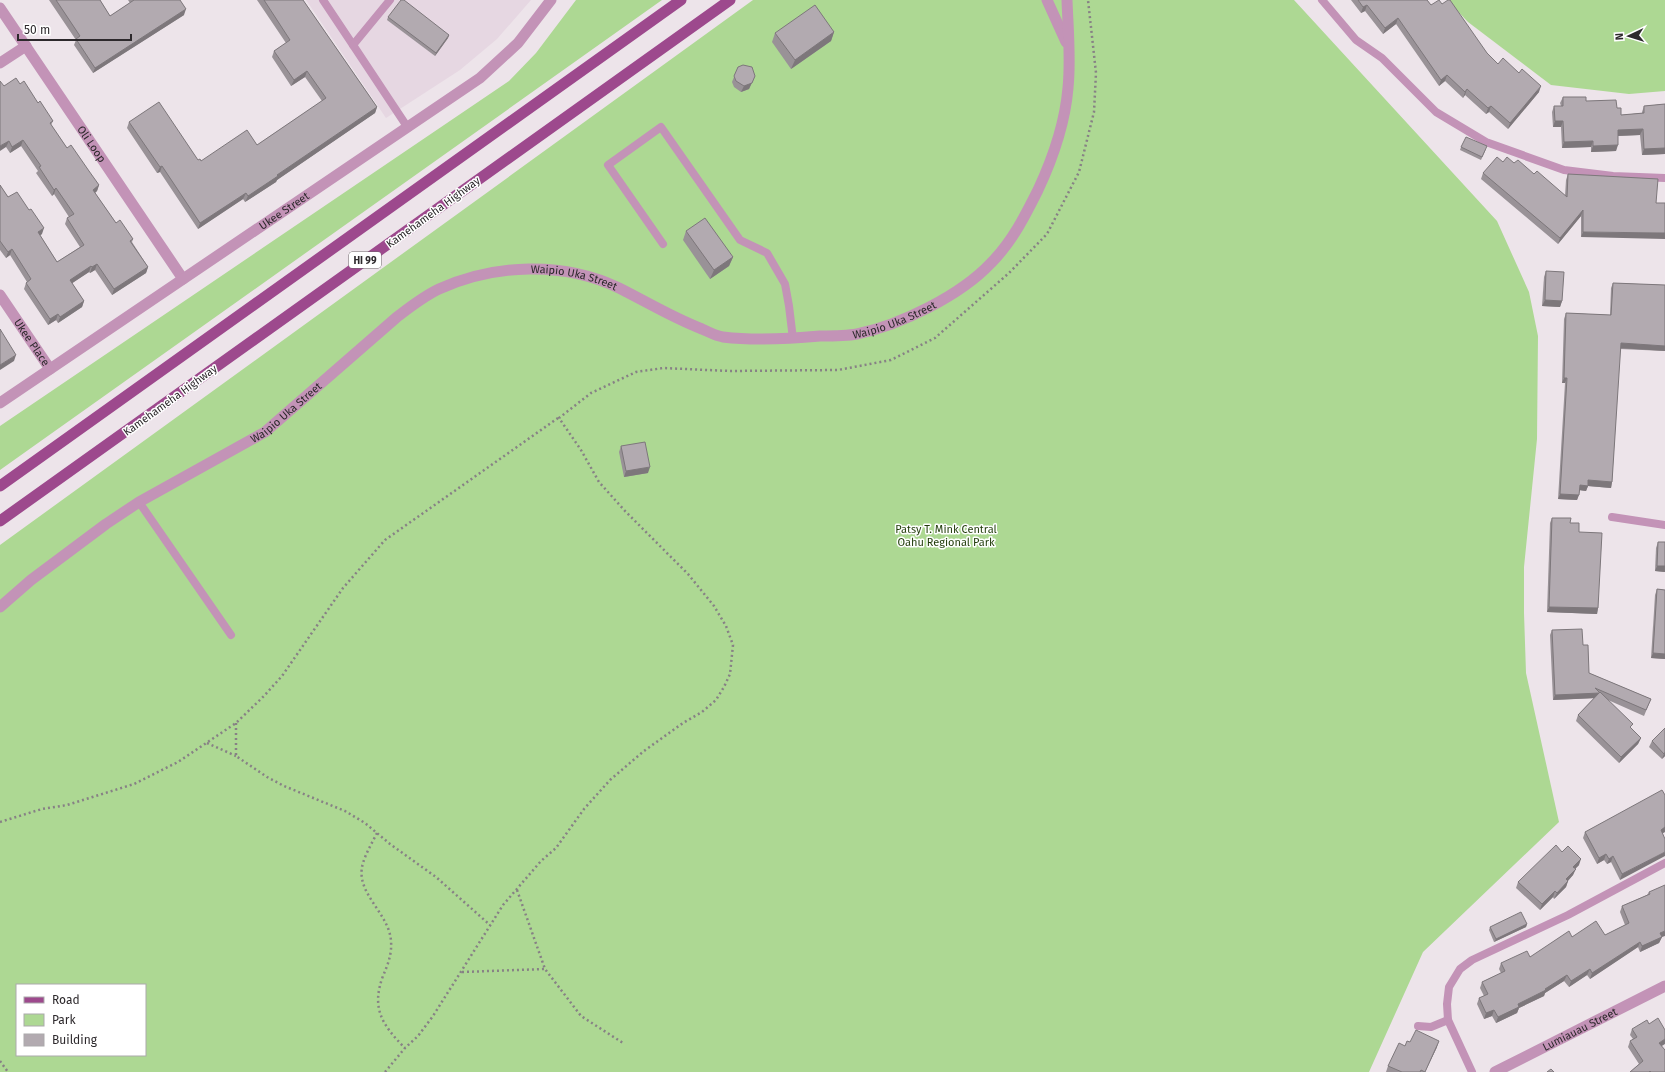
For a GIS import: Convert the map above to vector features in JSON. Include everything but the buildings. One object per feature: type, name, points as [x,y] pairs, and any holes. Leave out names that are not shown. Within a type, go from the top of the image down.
[{"type":"main road","name":"HI 99","points":[[0,486],[681,0]]},
{"type":"main road","name":"Kamehameha Highway","points":[[0,521],[730,0]]},
{"type":"street","name":"Ukee Street","points":[[0,403],[480,78],[504,57],[531,28],[551,0]]},
{"type":"street","name":"Waipio Uka Street","points":[[1047,0],[1063,33],[1068,50]]},
{"type":"street","name":"Waipio Uka Street","points":[[0,607],[31,580],[106,524],[139,502],[265,432],[397,317],[415,304],[439,289],[470,278],[496,272],[526,268],[574,273],[616,287],[686,323],[720,336],[753,340],[857,334],[897,321],[931,307],[959,289],[990,264],[1014,235],[1048,169],[1060,128],[1068,88],[1067,0]]},
{"type":"street","name":"Oli Loop","points":[[0,8],[183,279]]},
{"type":"street","points":[[0,63],[26,46]]},
{"type":"street","name":"Ukee Place","points":[[0,295],[50,369]]},
{"type":"street","name":"Lumiauau Street","points":[[1495,1072],[1665,986]]},
{"type":"lane","points":[[323,0],[408,128]]},
{"type":"lane","points":[[353,45],[390,0]]},
{"type":"lane","points":[[1322,0],[1356,40],[1382,58],[1436,112],[1486,142],[1564,170],[1613,176],[1665,178]]},
{"type":"lane","points":[[664,244],[608,165],[661,127],[740,240],[768,253],[785,284],[793,338]]},
{"type":"lane","points":[[139,502],[231,635]]},
{"type":"lane","points":[[1612,517],[1665,525]]},
{"type":"lane","points":[[1472,1072],[1448,1020],[1447,1004],[1449,987],[1460,969],[1472,960],[1568,915],[1665,862]]},
{"type":"lane","points":[[1418,1026],[1431,1026],[1448,1020]]},
{"type":"path","points":[[0,822],[21,814],[67,805],[134,784],[178,762],[236,723],[282,676],[344,588],[385,540],[591,393],[636,372],[663,368],[730,371],[838,370],[891,360],[934,338],[1009,274],[1047,234],[1079,172],[1094,112],[1096,73],[1088,0]]},
{"type":"path","points":[[385,1072],[405,1048],[422,1031],[462,972],[503,905],[541,861],[556,848],[584,809],[610,780],[644,751],[683,722],[702,712],[716,700],[724,688],[730,674],[733,645],[726,626],[714,606],[688,574],[625,511],[599,482],[581,450],[558,418]]},
{"type":"path","points":[[236,723],[236,756]]},
{"type":"path","points":[[207,743],[236,756],[267,777],[284,786],[345,811],[365,823],[436,877],[490,925]]},
{"type":"path","points":[[377,833],[362,864],[361,878],[366,891],[388,926],[391,940],[391,954],[380,986],[378,1004],[382,1021],[394,1038],[405,1048]]},
{"type":"path","points":[[517,889],[544,969],[581,1016],[623,1043]]},
{"type":"path","points":[[462,972],[544,969]]},
{"type":"path","points":[[0,1061],[8,1072]]},
{"type":"shaded area","points":[[306,0],[531,0],[497,39],[460,70],[386,118]]},
{"type":"green space","points":[[576,0],[662,0],[0,470],[0,426],[509,81],[536,53]]},
{"type":"green space","name":"Patsy T. Mink Central Oahu Regional Park","points":[[753,0],[1294,0],[1497,221],[1529,292],[1538,336],[1537,439],[1524,567],[1526,673],[1559,822],[1423,952],[1369,1072],[0,1072],[0,545]]},
{"type":"green space","points":[[1447,0],[1665,0],[1665,91],[1629,94],[1551,85],[1468,22]]}]
